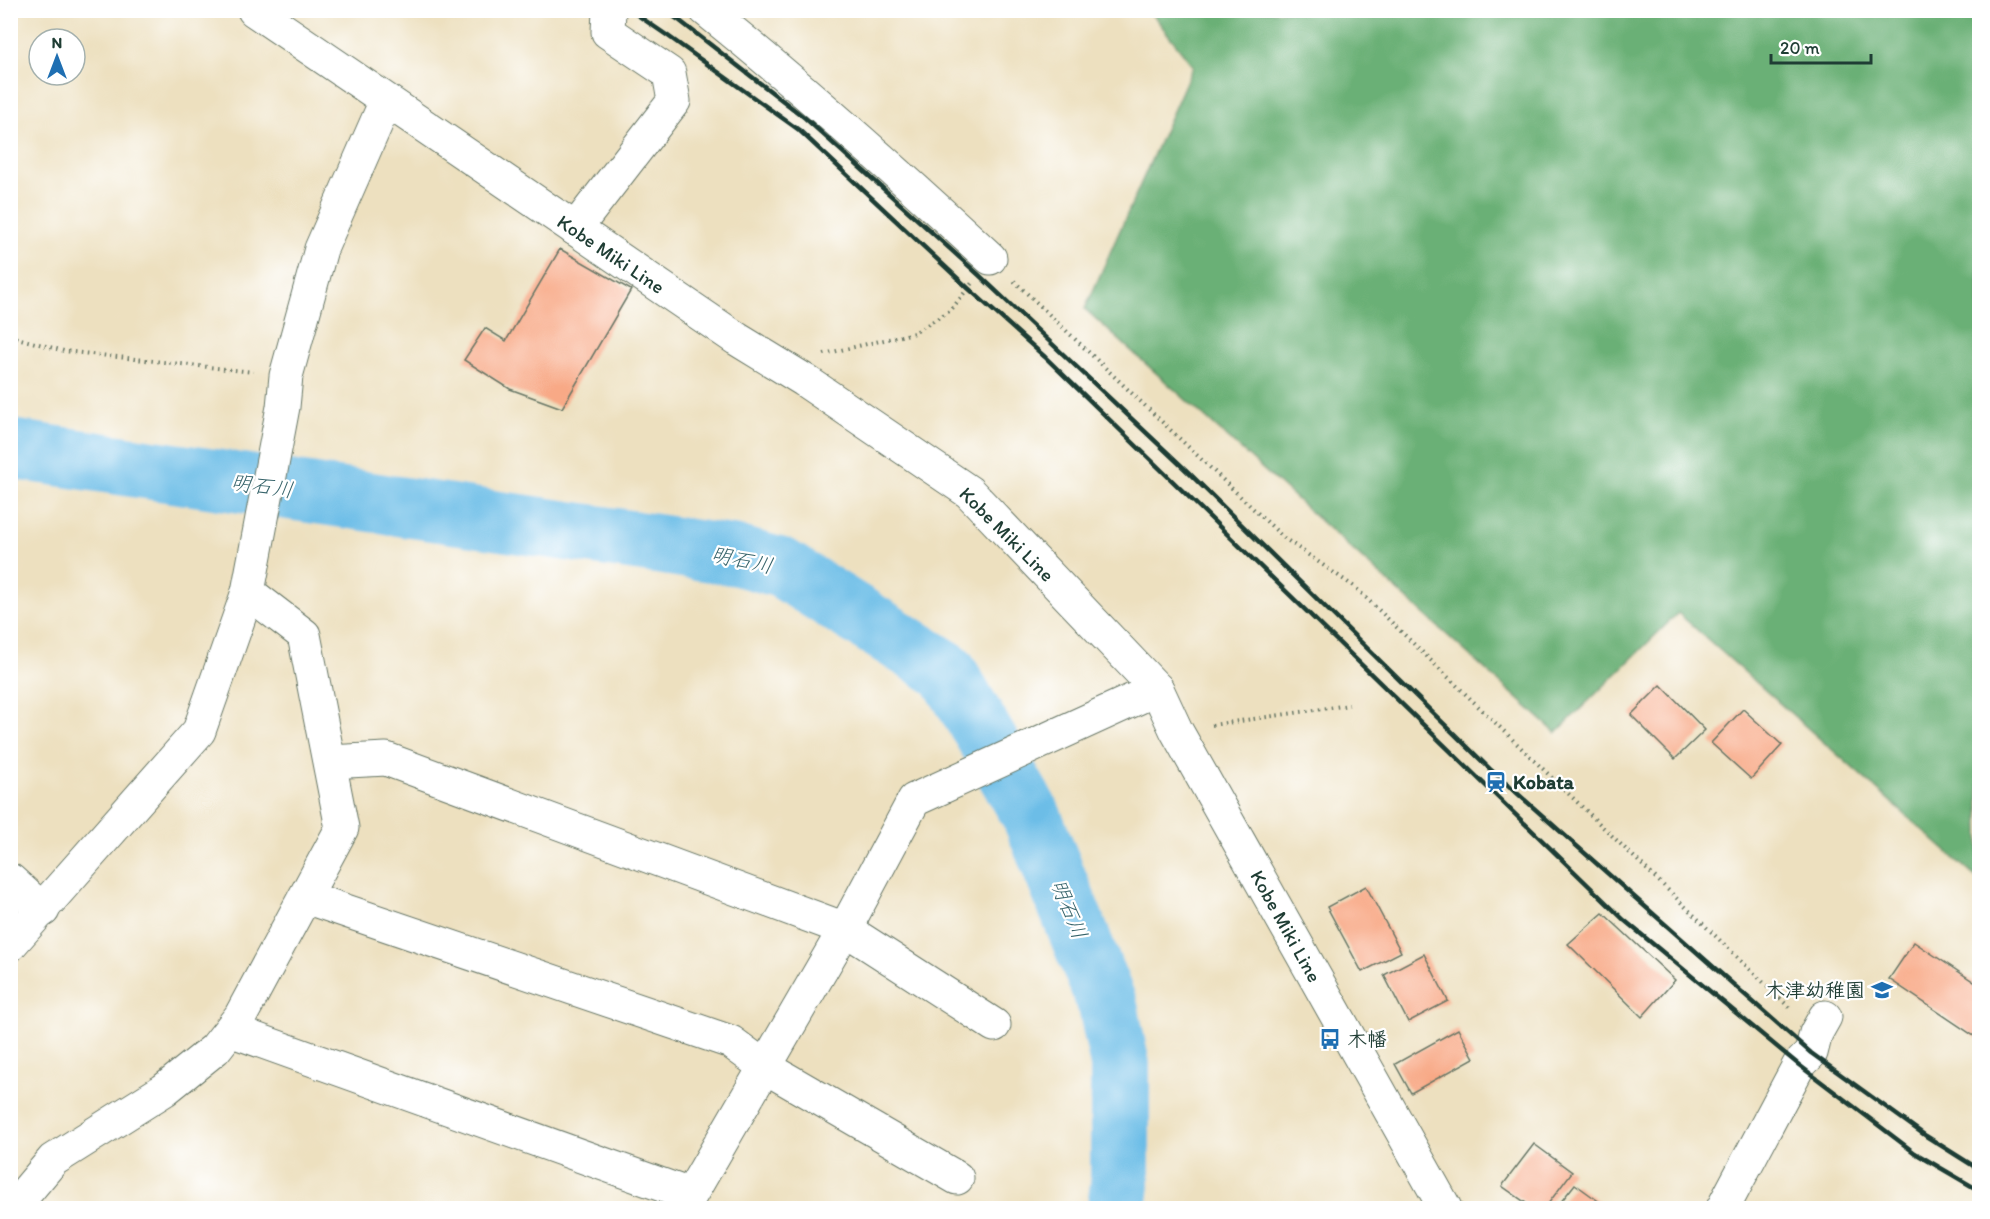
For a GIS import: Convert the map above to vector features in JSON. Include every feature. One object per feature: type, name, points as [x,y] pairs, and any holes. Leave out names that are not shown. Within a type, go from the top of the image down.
[{"type":"street","name":"Kobe Miki Line","points":[[254,10],[737,339],[804,380],[969,492],[1157,689],[1176,730],[1445,1209]]},
{"type":"street","points":[[575,229],[674,100],[669,73],[608,32],[609,10]]},
{"type":"street","points":[[706,10],[886,162],[990,258]]},
{"type":"street","points":[[10,945],[199,731],[248,592],[283,407],[286,376],[321,249],[386,100]]},
{"type":"street","points":[[17,1192],[53,1160],[164,1090],[215,1049],[240,1017],[342,828],[304,635],[248,592]]},
{"type":"street","points":[[230,1030],[687,1202],[845,929],[914,800],[1157,689]]},
{"type":"street","points":[[329,762],[386,759],[845,929],[994,1025]]},
{"type":"street","points":[[10,880],[43,910]]},
{"type":"street","points":[[305,897],[731,1041],[765,1067],[957,1178]]},
{"type":"street","points":[[1723,1209],[1799,1065],[1811,1053],[1820,1025]]},
{"type":"path","points":[[804,380],[824,354],[914,333],[951,310],[990,258],[1284,538],[1356,588],[1820,1025]]},
{"type":"path","points":[[10,336],[64,351],[286,376]]},
{"type":"path","points":[[1176,730],[1348,705]]},
{"type":"green space","points":[[1150,11],[1979,11],[1979,880],[1678,613],[1556,733],[1085,309],[1193,66]]},
{"type":"building","points":[[560,249],[631,290],[562,408],[510,389],[464,360],[485,328],[506,341]]},
{"type":"building","points":[[1661,685],[1705,730],[1675,759],[1631,715]]},
{"type":"building","points":[[1743,709],[1782,745],[1751,779],[1711,743]]},
{"type":"building","points":[[1366,886],[1401,952],[1362,972],[1327,907]]},
{"type":"building","points":[[1603,913],[1675,980],[1642,1017],[1568,944]]},
{"type":"building","points":[[1914,942],[1980,986],[1980,1040],[1889,979]]},
{"type":"building","points":[[1424,954],[1448,1001],[1408,1022],[1384,975]]},
{"type":"building","points":[[1458,1029],[1474,1058],[1411,1093],[1395,1064]]},
{"type":"building","points":[[1534,1144],[1572,1172],[1545,1208],[1533,1208],[1502,1186]]},
{"type":"building","points":[[1575,1184],[1608,1208],[1556,1208]]},
{"type":"waterway","name":"明石川","points":[[10,449],[738,556],[782,568],[947,671],[1031,815],[1108,1006],[1120,1065],[1120,1185],[1117,1208]]},
{"type":"railway","points":[[630,10],[799,130],[1045,357],[1624,920],[1799,1065],[1915,1153],[1980,1191]]},
{"type":"railway","points":[[664,10],[805,118],[979,275],[1187,471],[1491,770],[1811,1053],[1926,1136],[1980,1170]]},
{"type":"place","name":"Kobata","points":[[1496,782]]},
{"type":"place","name":"木津幼稚園","points":[[1882,990]]},
{"type":"place","name":"木幡","points":[[1330,1039]]}]
